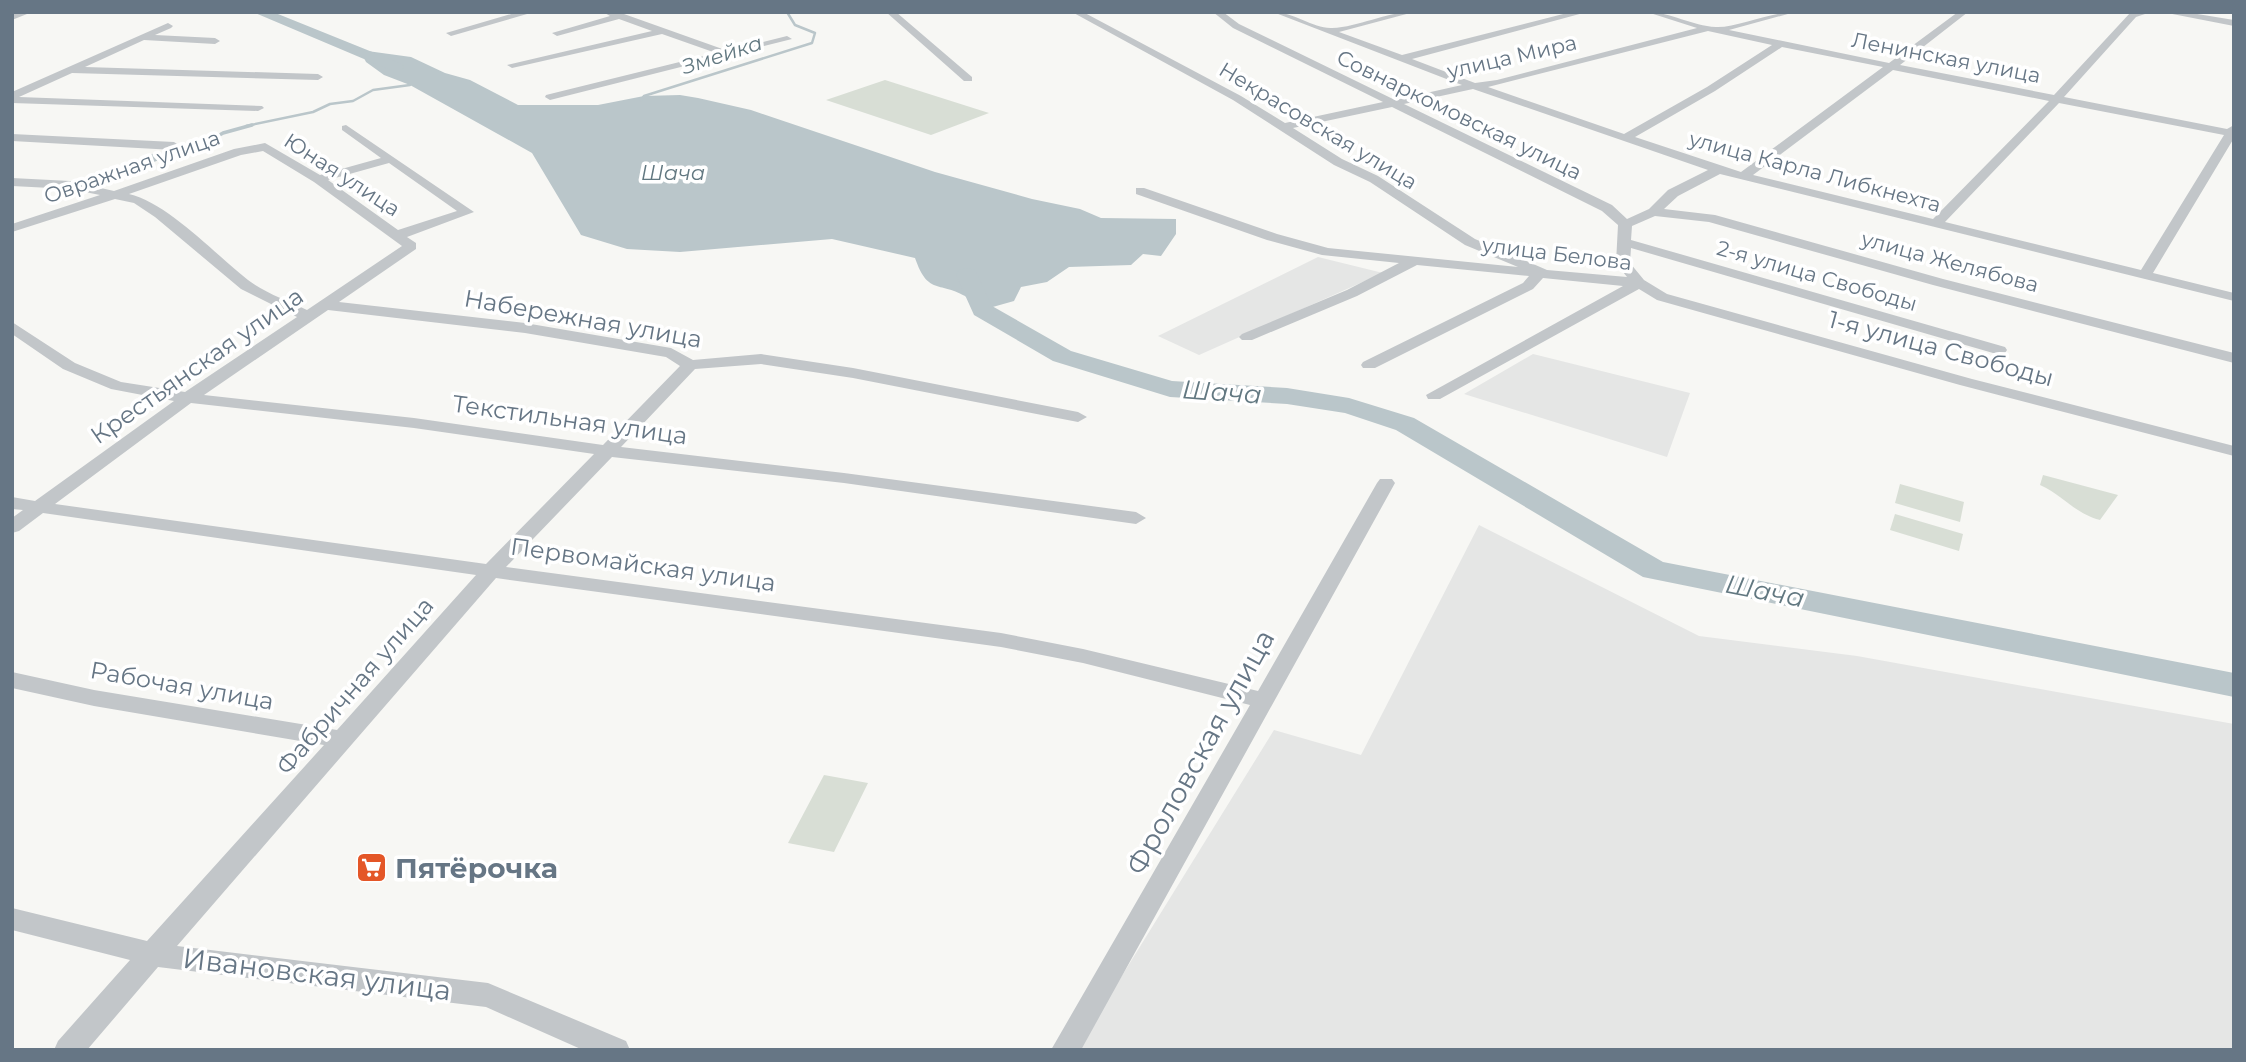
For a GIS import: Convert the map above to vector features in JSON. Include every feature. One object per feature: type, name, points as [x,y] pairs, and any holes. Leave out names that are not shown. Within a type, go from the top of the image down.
[{"type":"street","points":[[12,17],[24,12]]},
{"type":"street","points":[[450,33],[530,12]]},
{"type":"street","points":[[607,12],[728,54]]},
{"type":"street","points":[[557,33],[635,12]]},
{"type":"street","points":[[890,12],[968,79]]},
{"type":"street","name":"Некрасовская улица","points":[[1076,12],[1160,55],[1284,127],[1338,162],[1374,179],[1470,242],[1541,271]]},
{"type":"street","name":"Совнаркомовская улица","points":[[1217,12],[1236,26],[1607,208],[1625,224]]},
{"type":"street","name":"улица Карла Либкнехта","points":[[1277,12],[1297,22],[1331,31],[1474,86],[1718,170],[2234,297]]},
{"type":"street","points":[[1331,31],[1410,12]]},
{"type":"street","points":[[1404,58],[1583,12]]},
{"type":"street","name":"Ленинская улица","points":[[1651,12],[1780,44],[2055,100],[2232,131]]},
{"type":"street","name":"улица Мира","points":[[1284,127],[1497,83],[1791,12]]},
{"type":"street","points":[[1743,176],[1894,67],[1964,12]]},
{"type":"street","points":[[1936,223],[2133,15],[2147,12]]},
{"type":"street","points":[[2166,12],[2234,23]]},
{"type":"street","points":[[12,98],[167,26]]},
{"type":"street","points":[[512,65],[659,32]]},
{"type":"street","points":[[141,38],[215,41]]},
{"type":"street","points":[[550,97],[787,39]]},
{"type":"street","points":[[1627,137],[1711,89],[1780,44]]},
{"type":"street","points":[[70,70],[317,77]]},
{"type":"street","points":[[12,98],[258,108]]},
{"type":"street","name":"Юная улица","points":[[265,148],[318,180],[405,240],[467,212],[346,128]]},
{"type":"street","points":[[2145,274],[2232,131]]},
{"type":"street","points":[[12,137],[174,146]]},
{"type":"street","name":"Овражная улица","points":[[12,228],[238,152],[265,148]]},
{"type":"street","points":[[318,180],[391,159]]},
{"type":"street","points":[[1639,283],[1623,264],[1625,224],[1654,212],[1673,193],[1718,170]]},
{"type":"street","points":[[12,182],[70,186],[138,200],[160,214],[246,286],[308,317]]},
{"type":"street","name":"улица Белова","points":[[1140,191],[1272,237],[1327,252],[1541,271],[1639,283]]},
{"type":"street","name":"улица Желябова","points":[[1654,212],[1710,218],[1938,282],[2234,358]]},
{"type":"street","name":"Крестьянская улица","points":[[12,527],[188,398],[326,305],[405,240]]},
{"type":"street","name":"2-я улица Свободы","points":[[1624,242],[1998,350]]},
{"type":"street","points":[[1247,337],[1352,293],[1417,260]]},
{"type":"street","points":[[1369,365],[1528,286],[1541,271]]},
{"type":"street","name":"улица Белова","points":[[1434,395],[1639,283]]},
{"type":"street","name":"1-я улица Свободы","points":[[1639,283],[1662,297],[1703,310],[2234,451]]},
{"type":"street","name":"Набережная улица","points":[[326,305],[538,330],[671,353],[690,365],[761,359],[867,376],[1078,417]]},
{"type":"street","name":"Текстильная улица","points":[[12,327],[69,366],[117,386],[188,398],[414,423],[610,451],[844,478],[1136,518]]},
{"type":"street","name":"Фабричная улица","points":[[68,1050],[492,570],[610,451],[690,365]]},
{"type":"street","name":"Фроловская улица","points":[[1065,1050],[1386,483]]},
{"type":"street","name":"Первомайская улица","points":[[12,503],[40,509],[1001,640],[1083,656],[1263,700]]},
{"type":"street","name":"Рабочая улица","points":[[12,680],[94,698],[344,740]]},
{"type":"street","name":"Ивановская улица","points":[[12,919],[154,955],[488,995],[616,1050]]},
{"type":"shaded area","points":[[885,80],[989,113],[931,135],[826,100]]},
{"type":"shaded area","points":[[1318,257],[1383,273],[1199,355],[1158,336]]},
{"type":"shaded area","points":[[1533,354],[1690,393],[1667,457],[1464,394]]},
{"type":"shaded area","points":[[2043,475],[2118,495],[2100,520],[2083,513],[2040,485]]},
{"type":"shaded area","points":[[1900,484],[1964,502],[1960,522],[1895,503]]},
{"type":"shaded area","points":[[1895,514],[1963,534],[1959,551],[1890,530]]},
{"type":"shaded area","points":[[1479,525],[1699,636],[1857,656],[2234,724],[2234,1050],[1076,1050],[1274,730],[1361,755]]},
{"type":"shaded area","points":[[824,775],[868,783],[834,852],[788,843]]},
{"type":"water","name":"Шача","points":[[360,50],[411,57],[445,73],[470,80],[518,105],[598,105],[644,96],[680,95],[698,98],[751,110],[935,172],[1032,199],[1080,209],[1101,218],[1176,219],[1176,234],[1161,256],[1143,254],[1131,265],[1069,267],[1047,282],[1021,287],[1014,301],[982,310],[965,296],[929,282],[915,258],[832,239],[680,252],[627,249],[581,235],[532,153],[410,85],[384,75],[366,62]]},
{"type":"water","points":[[157,152],[170,156],[127,172],[102,175]]},
{"type":"waterway","name":"Шача","points":[[260,12],[396,67]]},
{"type":"waterway","name":"Змейка","points":[[641,100],[644,96],[812,43],[815,33],[795,25],[787,12]]},
{"type":"waterway","points":[[246,126],[313,112],[330,104],[353,101],[373,90],[410,85]]},
{"type":"waterway","points":[[167,155],[199,147],[223,133],[252,125]]},
{"type":"waterway","name":"Шача","points":[[967,275],[982,310],[1062,356],[1170,389],[1287,396],[1349,406],[1405,424],[1654,570],[2234,685]]},
{"type":"place","name":"Пятёрочка","points":[[372,868]]}]
